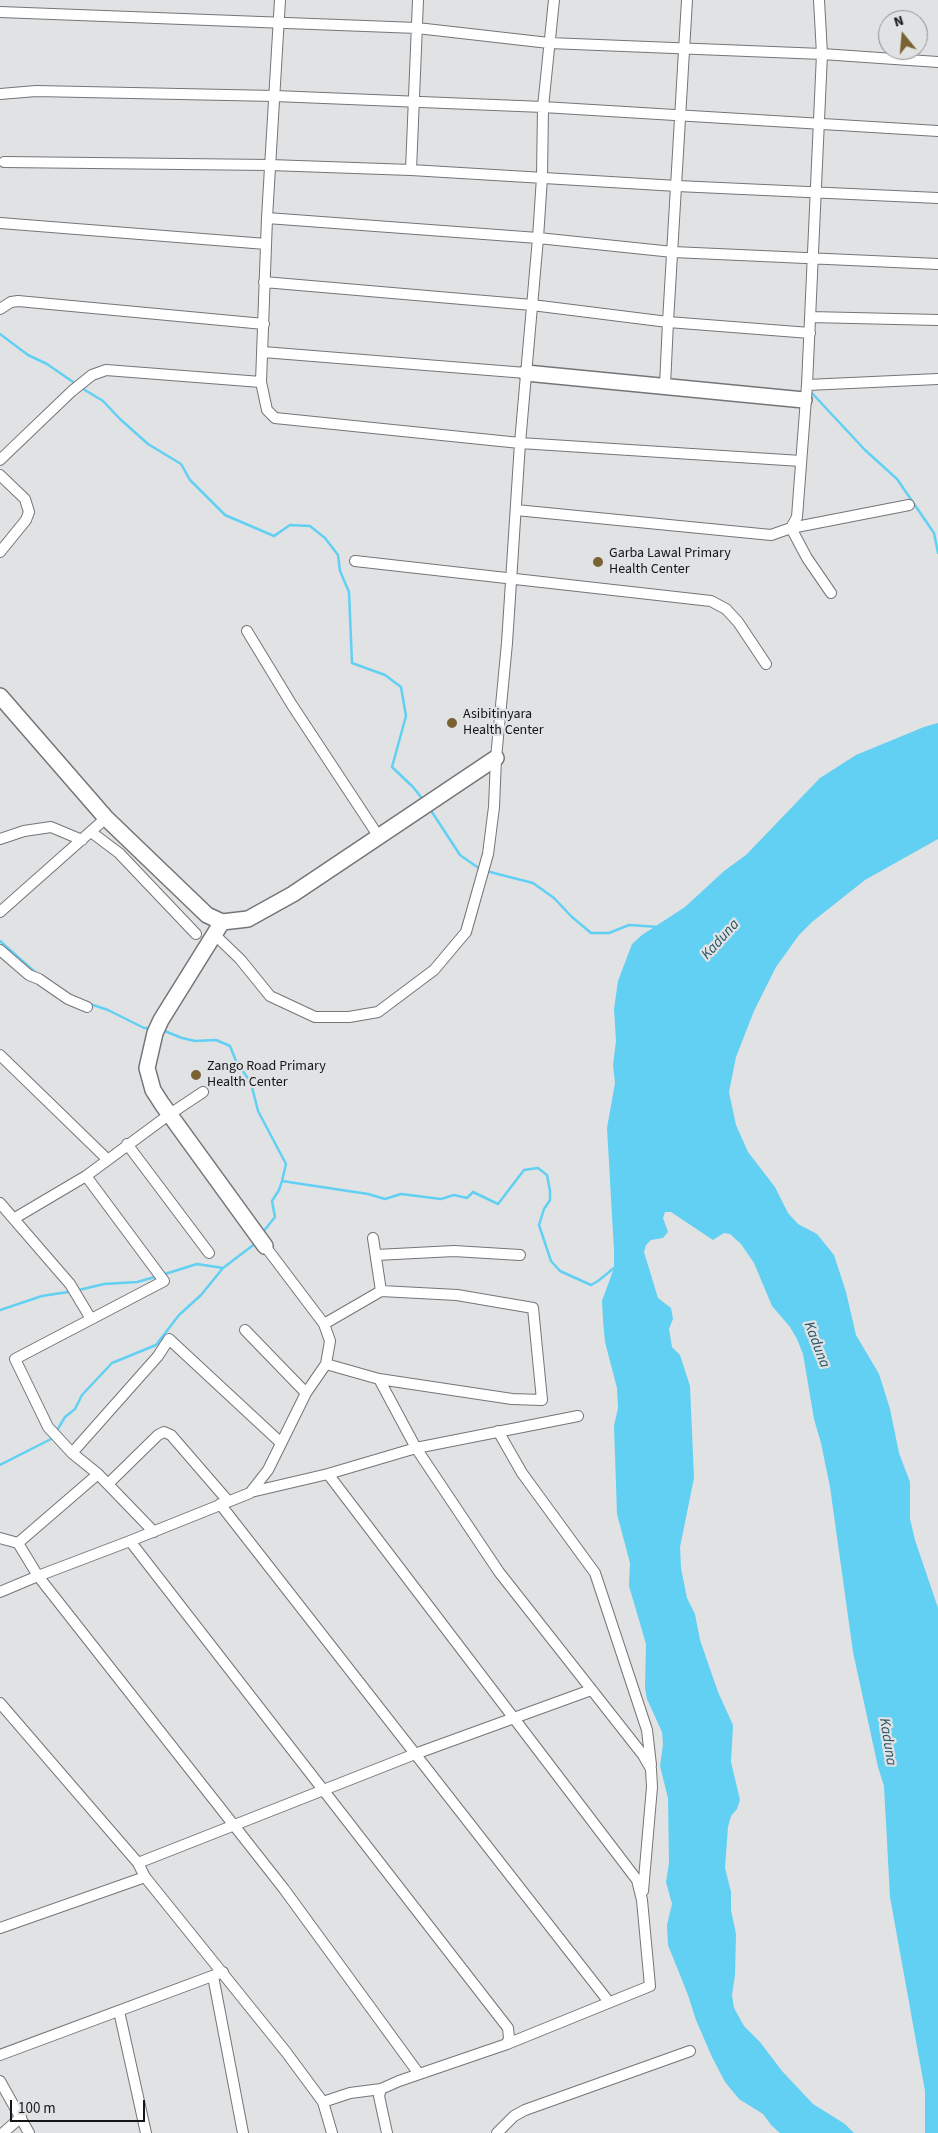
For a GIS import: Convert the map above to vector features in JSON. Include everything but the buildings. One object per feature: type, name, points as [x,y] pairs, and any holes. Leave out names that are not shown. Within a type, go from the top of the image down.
[{"type":"street","points":[[280,0],[267,218],[261,382],[267,410],[275,418],[520,443],[801,461]]},
{"type":"street","points":[[411,170],[418,0]]},
{"type":"street","points":[[0,696],[66,769],[106,818],[207,915],[240,960],[270,996],[315,1016],[348,1017],[378,1012],[434,970],[466,932],[488,854],[494,807],[496,758],[503,703],[512,578],[520,443],[538,238],[542,177],[543,107],[554,0]]},
{"type":"street","points":[[666,385],[679,116],[687,0]]},
{"type":"street","points":[[791,528],[797,517],[810,333],[822,54],[819,0]]},
{"type":"street","points":[[0,12],[417,28],[549,43],[822,54],[938,62]]},
{"type":"street","points":[[0,94],[36,91],[275,96],[543,107],[938,131]]},
{"type":"street","points":[[4,162],[270,165],[411,170],[677,186],[938,198]]},
{"type":"street","points":[[267,218],[538,238],[673,252],[813,260],[938,264]]},
{"type":"street","points":[[0,223],[266,244]]},
{"type":"street","points":[[264,282],[532,305],[668,322],[810,333]]},
{"type":"street","points":[[0,309],[11,302],[18,301],[264,324]]},
{"type":"street","points":[[810,316],[938,320]]},
{"type":"street","points":[[263,352],[666,385],[804,400]]},
{"type":"street","points":[[0,460],[72,391],[92,375],[106,370],[261,382]]},
{"type":"street","points":[[807,385],[938,379]]},
{"type":"street","points":[[0,475],[25,499],[29,512],[26,520],[0,552]]},
{"type":"street","points":[[516,510],[771,535],[791,528],[909,505]]},
{"type":"street","points":[[791,528],[807,558],[831,593]]},
{"type":"street","points":[[355,561],[711,601],[726,609],[766,664]]},
{"type":"street","points":[[247,631],[292,705],[379,837]]},
{"type":"street","points":[[250,1493],[268,1470],[306,1393],[326,1364],[330,1341],[324,1324],[251,1228],[153,1090],[147,1068],[158,1027],[219,929],[248,919],[293,894],[496,758]]},
{"type":"street","points":[[0,912],[106,818]]},
{"type":"street","points":[[0,839],[24,831],[51,827],[82,840]]},
{"type":"street","points":[[91,832],[119,853],[196,934]]},
{"type":"street","points":[[0,950],[29,975],[39,979],[68,999],[86,1007]]},
{"type":"street","points":[[0,1055],[107,1159]]},
{"type":"street","points":[[15,1218],[86,1176],[127,1144],[203,1092]]},
{"type":"street","points":[[127,1144],[210,1253]]},
{"type":"street","points":[[86,1176],[164,1281],[14,1359],[48,1427],[72,1453],[98,1474],[154,1532]]},
{"type":"street","points":[[0,1203],[15,1218],[70,1284],[91,1319]]},
{"type":"street","points":[[373,1238],[381,1291]]},
{"type":"street","points":[[376,1255],[454,1251],[520,1255]]},
{"type":"street","points":[[324,1324],[381,1291],[457,1295],[533,1308],[542,1400],[512,1399],[379,1379],[326,1364]]},
{"type":"street","points":[[245,1330],[306,1393]]},
{"type":"street","points":[[72,1453],[158,1356],[169,1340],[281,1443]]},
{"type":"street","points":[[379,1379],[416,1448],[499,1572],[643,1754],[651,1769]]},
{"type":"street","points":[[0,1592],[250,1493],[328,1474],[416,1448],[578,1416]]},
{"type":"street","points":[[498,1431],[522,1473],[595,1573],[647,1730],[652,1787],[642,1900]]},
{"type":"street","points":[[108,1484],[158,1435],[164,1432],[171,1435],[415,1754],[609,2002]]},
{"type":"street","points":[[18,1543],[98,1474]]},
{"type":"street","points":[[323,2102],[350,2093],[381,2089],[507,2044],[650,1986],[642,1900],[637,1880],[328,1474]]},
{"type":"street","points":[[0,1538],[18,1543],[38,1576],[284,1889],[419,2074]]},
{"type":"street","points":[[130,1542],[508,2028],[509,2038],[507,2044]]},
{"type":"street","points":[[138,1862],[415,1754],[591,1690]]},
{"type":"street","points":[[0,1703],[138,1862],[145,1876],[313,2087],[323,2102],[332,2133]]},
{"type":"street","points":[[0,1928],[145,1876]]},
{"type":"street","points":[[0,2054],[223,1972]]},
{"type":"street","points":[[213,1976],[242,2133]]},
{"type":"street","points":[[119,2011],[146,2133]]},
{"type":"street","points":[[496,2133],[514,2116],[525,2110],[690,2051]]},
{"type":"street","points":[[0,2081],[29,2133]]},
{"type":"street","points":[[381,2089],[378,2096],[387,2133]]},
{"type":"street","points":[[3,2133],[21,2118]]},
{"type":"water","name":"Kaduna","points":[[938,723],[938,839],[865,880],[812,922],[799,935],[776,967],[754,1011],[736,1057],[729,1092],[736,1125],[748,1152],[775,1187],[788,1213],[798,1224],[817,1234],[834,1255],[846,1292],[856,1335],[879,1374],[890,1409],[899,1453],[910,1482],[910,1519],[915,1540],[938,1608],[938,2133],[925,2133],[925,2091],[890,1897],[884,1786],[878,1767],[853,1652],[830,1487],[814,1419],[803,1354],[790,1327],[772,1306],[754,1263],[741,1244],[730,1234],[724,1233],[713,1240],[671,1212],[665,1212],[663,1218],[668,1232],[663,1238],[651,1240],[646,1245],[644,1252],[658,1298],[671,1308],[673,1319],[669,1329],[672,1347],[680,1355],[690,1386],[694,1478],[680,1547],[681,1568],[687,1598],[695,1614],[700,1640],[718,1692],[733,1725],[731,1762],[740,1800],[737,1809],[731,1816],[728,1827],[725,1868],[731,1892],[731,1910],[736,1934],[735,1975],[732,1995],[734,2008],[744,2026],[813,2104],[845,2124],[854,2133],[780,2133],[763,2114],[739,2099],[725,2082],[696,2020],[668,1945],[667,1925],[672,1904],[666,1882],[669,1863],[668,1798],[660,1766],[663,1744],[662,1732],[647,1699],[645,1688],[646,1644],[629,1586],[630,1563],[617,1514],[614,1426],[618,1408],[617,1388],[605,1342],[603,1320],[602,1301],[614,1268],[607,1128],[615,1083],[613,1065],[616,1041],[614,1009],[618,981],[632,944],[642,935],[685,907],[724,871],[746,855],[820,778],[856,755]]},
{"type":"waterway","points":[[0,334],[28,355],[47,364],[76,384]]},
{"type":"waterway","points":[[80,387],[103,401],[148,444],[181,464],[190,480],[225,515],[274,536],[290,525],[310,526],[325,538],[338,555],[340,571],[349,592],[352,663],[385,675],[401,687],[406,716],[392,767],[413,787],[424,801]]},
{"type":"waterway","points":[[810,391],[865,450],[897,479],[934,533],[938,553]]},
{"type":"waterway","points":[[430,809],[460,855],[480,869]]},
{"type":"waterway","points":[[486,871],[533,883],[554,898],[591,933],[609,933],[629,925],[659,927]]},
{"type":"waterway","points":[[0,941],[36,973]]},
{"type":"waterway","points":[[90,1004],[108,1010],[144,1028],[151,1028]]},
{"type":"waterway","points":[[162,1030],[182,1038],[195,1041],[216,1040],[230,1046],[236,1061],[251,1083],[258,1111],[286,1164],[282,1181]]},
{"type":"waterway","points":[[263,1232],[275,1217],[272,1201],[282,1181],[368,1194],[385,1199],[401,1194],[441,1199],[454,1195],[467,1198],[473,1192],[498,1204],[524,1170],[538,1168],[547,1175],[550,1191],[550,1200],[544,1209],[539,1225],[551,1261],[560,1271],[591,1285],[614,1268],[617,1270]]},
{"type":"waterway","points":[[56,1432],[65,1417],[75,1409],[82,1395],[112,1363],[156,1345],[179,1315],[201,1295],[223,1268],[256,1243]]},
{"type":"waterway","points":[[165,1274],[197,1264],[223,1268]]},
{"type":"waterway","points":[[79,1290],[104,1284],[137,1282],[155,1277]]},
{"type":"waterway","points":[[0,1310],[42,1296],[68,1292]]},
{"type":"waterway","points":[[0,1465],[53,1438]]},
{"type":"place","name":"Garba Lawal Primary Health Center","points":[[598,562]]},
{"type":"place","name":"Asibitinyara Health Center","points":[[452,723]]},
{"type":"place","name":"Zango Road Primary Health Center","points":[[196,1075]]}]
